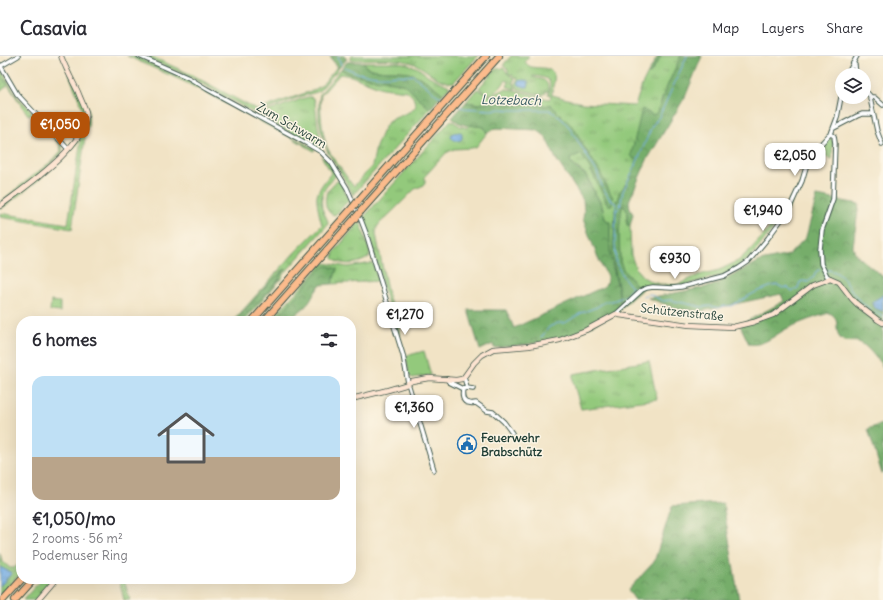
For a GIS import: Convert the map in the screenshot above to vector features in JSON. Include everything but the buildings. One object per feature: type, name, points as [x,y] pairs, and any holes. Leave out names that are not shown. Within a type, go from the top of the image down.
[{"type":"highway","points":[[256,316],[486,56]]},
{"type":"highway","points":[[268,316],[499,56]]},
{"type":"highway","points":[[3,600],[17,584]]},
{"type":"highway","points":[[15,600],[29,584]]},
{"type":"street","points":[[18,56],[1,65],[17,94],[68,149]]},
{"type":"street","points":[[0,206],[54,164],[68,149],[81,131],[86,120],[85,110],[62,56]]},
{"type":"street","name":"Zum Schwarm","points":[[139,56],[189,78],[318,149],[328,158],[347,188],[361,220],[398,339],[408,382],[434,470]]},
{"type":"street","points":[[850,68],[857,56]]},
{"type":"street","points":[[853,63],[855,64],[855,68]]},
{"type":"street","points":[[871,97],[874,97],[883,106]]},
{"type":"street","points":[[356,398],[405,385],[408,382],[429,378],[447,380],[461,379],[482,355],[494,349],[529,346],[560,340],[586,330],[616,314],[642,290],[653,287],[681,288],[724,276],[748,262],[789,209],[802,181],[809,158],[831,134],[834,128],[840,104]]},
{"type":"street","points":[[871,104],[872,114],[882,144]]},
{"type":"street","points":[[834,128],[862,114],[872,114]]},
{"type":"street","points":[[831,134],[834,136],[835,143],[832,199],[822,230],[820,254],[822,268],[827,276],[839,282],[857,304],[883,323]]},
{"type":"street","name":"Schützenstraße","points":[[616,314],[675,323],[733,328],[773,315],[813,285],[830,278]]},
{"type":"street","points":[[464,377],[465,388],[462,394],[464,400],[470,404],[476,403],[487,411],[493,412],[504,422],[512,434]]},
{"type":"street","points":[[447,380],[465,388],[473,389]]},
{"type":"street","points":[[38,600],[52,584]]},
{"type":"green space","points":[[127,56],[134,56],[187,80],[315,149],[314,151],[185,82]]},
{"type":"green space","points":[[142,56],[150,56],[190,74],[257,110],[314,90],[322,85],[337,67],[339,68],[317,92],[299,97],[256,114],[190,77]]},
{"type":"green space","points":[[330,56],[344,56],[347,59],[339,68]]},
{"type":"green space","points":[[352,56],[478,56],[454,82],[449,82],[438,79],[415,64],[409,62],[383,59],[350,60]]},
{"type":"green space","points":[[511,56],[529,56],[525,61],[530,67],[550,70],[554,76],[552,95],[582,103],[635,106],[648,73],[650,74],[661,56],[681,56],[664,93],[658,112],[653,115],[642,110],[634,168],[629,181],[619,193],[612,255],[619,288],[610,256],[610,222],[605,219],[602,205],[588,178],[570,162],[570,159],[581,154],[590,168],[608,205],[613,198],[574,128],[550,104],[544,106],[527,103],[509,105],[497,102],[479,104],[466,102],[477,89],[491,96],[505,89],[550,99],[551,97],[548,94],[550,85],[545,78],[532,77],[542,79],[546,82],[548,92],[545,91],[546,93],[542,95],[518,89],[515,84],[518,78],[515,78],[512,74],[511,75],[508,73],[508,70],[504,66]]},
{"type":"green space","points":[[658,56],[661,56],[650,74],[648,73]]},
{"type":"green space","points":[[681,56],[702,56],[685,97],[647,160],[629,201],[630,209],[633,214],[630,226],[627,225],[627,211],[624,206],[622,207],[619,231],[620,262],[624,271],[641,290],[622,307],[612,255],[616,200],[618,201],[619,193],[630,178],[634,168],[635,161],[631,155],[642,109],[653,115],[658,112],[664,93]]},
{"type":"green space","points":[[347,62],[364,62],[366,67],[371,69],[414,74],[443,94],[430,109],[405,85],[347,73],[341,69]]},
{"type":"green space","points":[[364,62],[398,62],[408,64],[418,68],[449,87],[443,94],[414,74],[371,69],[366,67]]},
{"type":"green space","points":[[67,64],[88,109],[88,126],[86,131],[72,229],[0,217],[0,213],[68,224],[81,139],[63,159],[53,168],[0,210],[0,208],[71,150],[70,148],[87,121],[66,66]]},
{"type":"green space","points":[[499,67],[501,69],[503,67],[507,73],[515,79],[513,82],[516,89],[508,87],[509,82],[506,80],[498,90],[491,94],[486,93],[479,88],[489,76],[490,77],[490,74]]},
{"type":"green space","points":[[0,69],[19,99],[62,145],[63,150],[61,154],[41,173],[0,204],[0,202],[53,160],[61,151],[60,145],[31,114],[28,115],[8,85],[0,76]]},
{"type":"green space","points":[[341,69],[347,73],[405,85],[430,109],[353,195],[328,153],[319,119],[320,94]],"holes":[[[340,74],[351,76],[382,88],[407,91],[413,97],[416,106],[411,111],[388,122],[376,147],[372,166],[354,186],[327,147],[323,132],[321,108],[321,95]]]},
{"type":"green space","points":[[0,76],[8,85],[0,92]]},
{"type":"green space","points":[[308,97],[314,99],[315,102],[321,145],[319,148],[259,116],[261,114]]},
{"type":"green space","points":[[466,102],[479,104],[497,102],[509,105],[527,103],[544,106],[550,104],[574,128],[582,144],[599,170],[613,198],[612,205],[608,205],[590,168],[581,154],[570,159],[572,165],[587,178],[602,206],[605,219],[610,222],[610,256],[618,288],[621,309],[583,330],[559,339],[494,348],[493,344],[480,350],[468,310],[506,310],[514,328],[603,287],[607,283],[607,276],[598,258],[583,219],[583,200],[556,159],[545,136],[537,130],[496,128],[487,133],[484,127],[468,126],[459,123],[452,118]]},
{"type":"green space","points":[[451,120],[460,126],[468,128],[469,125],[484,127],[487,133],[476,147],[454,149],[446,153],[425,176],[424,185],[415,189],[377,227],[376,234],[388,295],[401,336],[397,332],[385,295],[370,238],[363,218]]},
{"type":"green space","points":[[830,138],[833,140],[832,159],[814,153],[819,148],[820,149],[823,147],[822,145]]},
{"type":"green space","points":[[321,156],[330,163],[336,173],[325,189],[322,197],[322,209],[328,224],[248,316],[246,316],[280,279],[279,277],[285,269],[270,282],[239,316],[238,316],[296,251],[322,225],[317,196],[321,187],[331,173]]},
{"type":"green space","points":[[337,181],[341,183],[349,200],[335,215],[329,212],[325,202],[326,194]]},
{"type":"green space","points":[[817,196],[859,204],[853,246],[855,254],[883,277],[883,367],[864,345],[858,342],[844,341],[840,338],[837,331],[835,317],[829,313],[793,326],[759,344],[749,344],[740,325],[784,301],[781,294],[703,311],[678,309],[648,298],[712,286],[760,261],[789,255],[806,237]]},
{"type":"green space","points":[[790,199],[788,209],[756,251],[746,261],[723,275],[681,286],[671,287],[648,284],[641,290],[624,271],[620,262],[619,231],[621,211],[622,207],[624,206],[627,211],[627,225],[630,226],[631,255],[636,269],[643,277],[652,282],[677,285],[699,275],[719,270],[738,261],[762,237],[785,210]]},
{"type":"green space","points":[[360,221],[370,253],[369,257],[353,264],[340,263],[336,261],[333,258],[334,252]]},
{"type":"green space","points":[[325,263],[348,267],[372,263],[374,265],[378,281],[332,284],[337,269],[324,267],[319,270],[278,316],[275,316],[320,266]]},
{"type":"green space","points":[[325,266],[337,269],[332,284],[320,285],[306,306],[294,316],[278,316],[319,270]]},
{"type":"green space","points":[[286,269],[280,278],[246,316],[239,316],[270,282]]},
{"type":"green space","points":[[51,301],[60,302],[60,312],[50,311]]},
{"type":"green space","points":[[424,351],[431,375],[412,378],[409,375],[406,356]]},
{"type":"green space","points":[[649,361],[657,399],[581,409],[573,381],[573,374]]},
{"type":"green space","points":[[883,424],[883,474],[882,474],[868,429]]},
{"type":"green space","points":[[723,503],[739,600],[635,600],[628,590],[654,562],[672,506]]},
{"type":"green space","points":[[0,553],[2,561],[10,568],[16,566],[16,578],[0,594],[0,586],[12,573],[0,568]]},
{"type":"green space","points":[[37,584],[49,584],[35,600],[23,600]]},
{"type":"green space","points":[[120,584],[125,584],[130,600],[124,600]]},
{"type":"water","points":[[518,81],[528,81],[528,87],[519,85]]},
{"type":"water","points":[[461,132],[462,139],[452,139],[451,135],[453,133]]},
{"type":"water","points":[[883,294],[882,311],[875,308],[872,302],[881,297]]},
{"type":"water","points":[[0,567],[12,573],[0,586]]},
{"type":"waterway","name":"Lotzebach","points":[[338,56],[341,65]]},
{"type":"waterway","points":[[616,211],[620,207],[623,191],[652,126],[659,117],[687,56]]},
{"type":"waterway","name":"Lotzebach","points":[[344,67],[358,73],[377,76],[413,75],[437,95],[445,99]]},
{"type":"waterway","name":"Lotzebach","points":[[459,106],[463,108],[491,110],[550,110],[563,120],[597,172],[602,186],[609,198],[616,204],[616,263],[622,275],[636,292]]},
{"type":"waterway","name":"Lotzebach","points":[[643,296],[650,294],[663,301],[670,300],[702,307],[711,306],[718,308],[731,306],[754,293],[772,286],[778,285],[783,288],[787,287],[792,292],[798,288],[800,282],[808,282],[814,277],[815,273],[820,270]]},
{"type":"waterway","name":"Lotzebach","points":[[827,270],[833,271],[842,277],[860,301],[883,317]]},
{"type":"waterway","points":[[541,338],[549,327],[558,323],[565,323],[581,313],[597,307],[606,301],[612,301],[626,296],[632,287]]},
{"type":"place","name":"Feuerwehr Brabschütz","points":[[467,444]]}]
